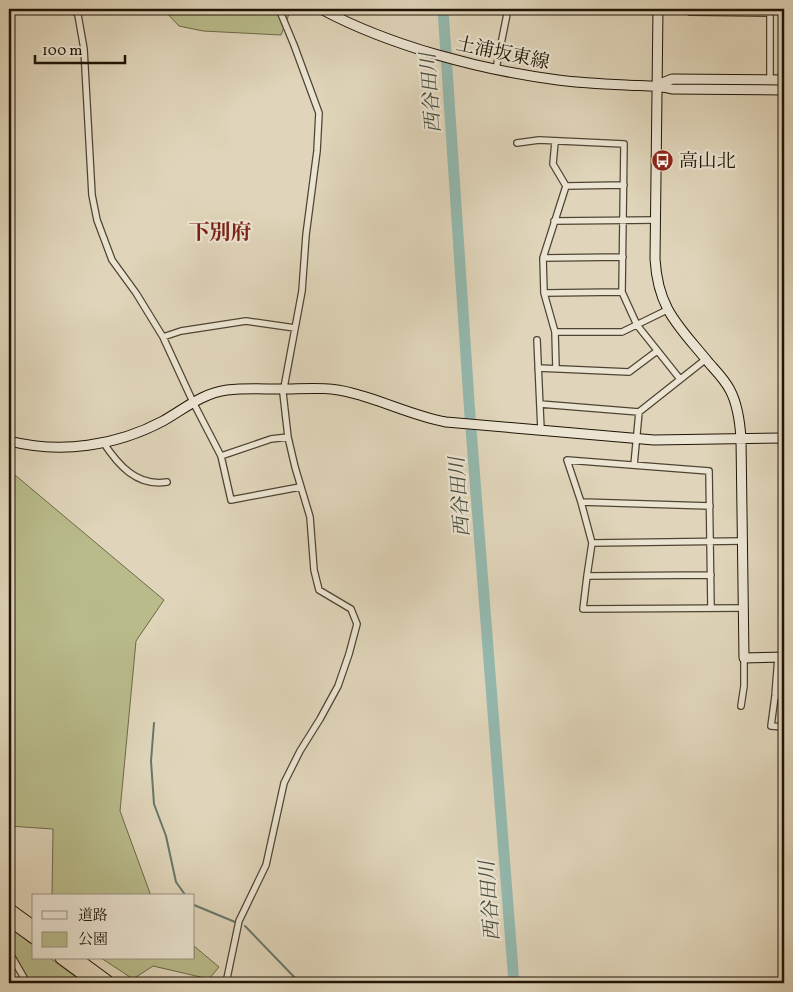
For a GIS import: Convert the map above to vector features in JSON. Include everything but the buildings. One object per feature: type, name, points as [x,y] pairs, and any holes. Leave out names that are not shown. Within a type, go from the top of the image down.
[{"type":"highway","points":[[9,909],[32,926]]},
{"type":"highway","points":[[9,920],[32,937]]},
{"type":"highway","points":[[64,960],[95,983]]},
{"type":"highway","points":[[79,960],[110,983]]},
{"type":"street","points":[[74,9],[82,34],[84,48],[92,195],[97,220],[112,260],[146,308],[163,337],[193,402],[221,456],[231,500],[300,487]]},
{"type":"street","points":[[226,983],[239,921],[266,865],[284,783],[300,751],[338,686],[357,624],[351,608],[320,590],[314,570],[308,506],[300,487],[288,437],[283,389],[302,292],[306,235],[317,151],[319,113],[279,9]]},
{"type":"street","name":"土浦坂東線","points":[[321,9],[367,29],[436,54],[496,69],[565,81],[657,85],[676,89],[784,90]]},
{"type":"street","points":[[496,69],[508,9]]},
{"type":"street","points":[[658,9],[656,274],[658,287],[667,310],[676,324],[730,390],[737,410],[741,439],[744,658],[744,686],[741,706]]},
{"type":"street","points":[[690,9],[690,12],[769,11],[770,80]]},
{"type":"street","name":"土浦坂東線","points":[[657,85],[672,79],[784,80]]},
{"type":"street","points":[[517,143],[539,140],[624,144],[622,292],[637,325],[680,378]]},
{"type":"street","points":[[555,142],[553,164],[566,186]]},
{"type":"street","points":[[566,186],[624,185]]},
{"type":"street","points":[[556,368],[555,332],[544,293],[543,258],[566,186]]},
{"type":"street","points":[[554,220],[656,220]]},
{"type":"street","points":[[543,258],[623,258]]},
{"type":"street","points":[[544,293],[622,292]]},
{"type":"street","points":[[555,332],[622,332],[667,310]]},
{"type":"street","points":[[163,337],[181,331],[246,321],[295,328]]},
{"type":"street","points":[[537,340],[541,430]]},
{"type":"street","points":[[538,368],[629,372],[657,351]]},
{"type":"street","points":[[540,404],[639,412],[706,359]]},
{"type":"street","points":[[9,441],[54,447],[80,446],[103,442],[131,435],[211,394],[228,390],[283,389],[337,390],[360,395],[424,418],[463,424],[674,440],[784,438]]},
{"type":"street","points":[[634,465],[639,412]]},
{"type":"street","points":[[221,456],[271,439],[288,437]]},
{"type":"street","points":[[103,442],[118,464],[132,475],[151,482],[167,482]]},
{"type":"street","points":[[711,608],[709,471],[567,460],[592,543],[583,609],[743,608]]},
{"type":"street","points":[[581,502],[710,506]]},
{"type":"street","points":[[592,543],[742,542]]},
{"type":"street","points":[[587,576],[711,575]]},
{"type":"street","points":[[744,658],[781,657],[770,726],[784,727]]},
{"type":"street","points":[[775,696],[784,696]]},
{"type":"street","points":[[9,952],[27,983]]},
{"type":"green space","points":[[163,9],[291,9],[281,35],[203,31],[179,26]]},
{"type":"green space","points":[[15,475],[164,600],[136,641],[120,811],[150,894],[52,894],[53,829],[9,826],[9,478]]},
{"type":"green space","points":[[9,927],[32,944],[32,960],[53,960],[84,983],[31,983],[9,945]]},
{"type":"green space","points":[[195,947],[219,967],[209,979],[153,966],[133,979],[104,960],[195,960]]},
{"type":"waterway","name":"西谷田川","points":[[443,9],[470,416],[514,983]]},
{"type":"waterway","points":[[154,723],[151,761],[154,804],[166,836],[176,882],[185,894]]},
{"type":"waterway","points":[[195,905],[235,922]]},
{"type":"waterway","points":[[245,926],[300,983]]},
{"type":"place","name":"高山北","points":[[663,160]]},
{"type":"district","name":"下別府","points":[[220,232]]}]
